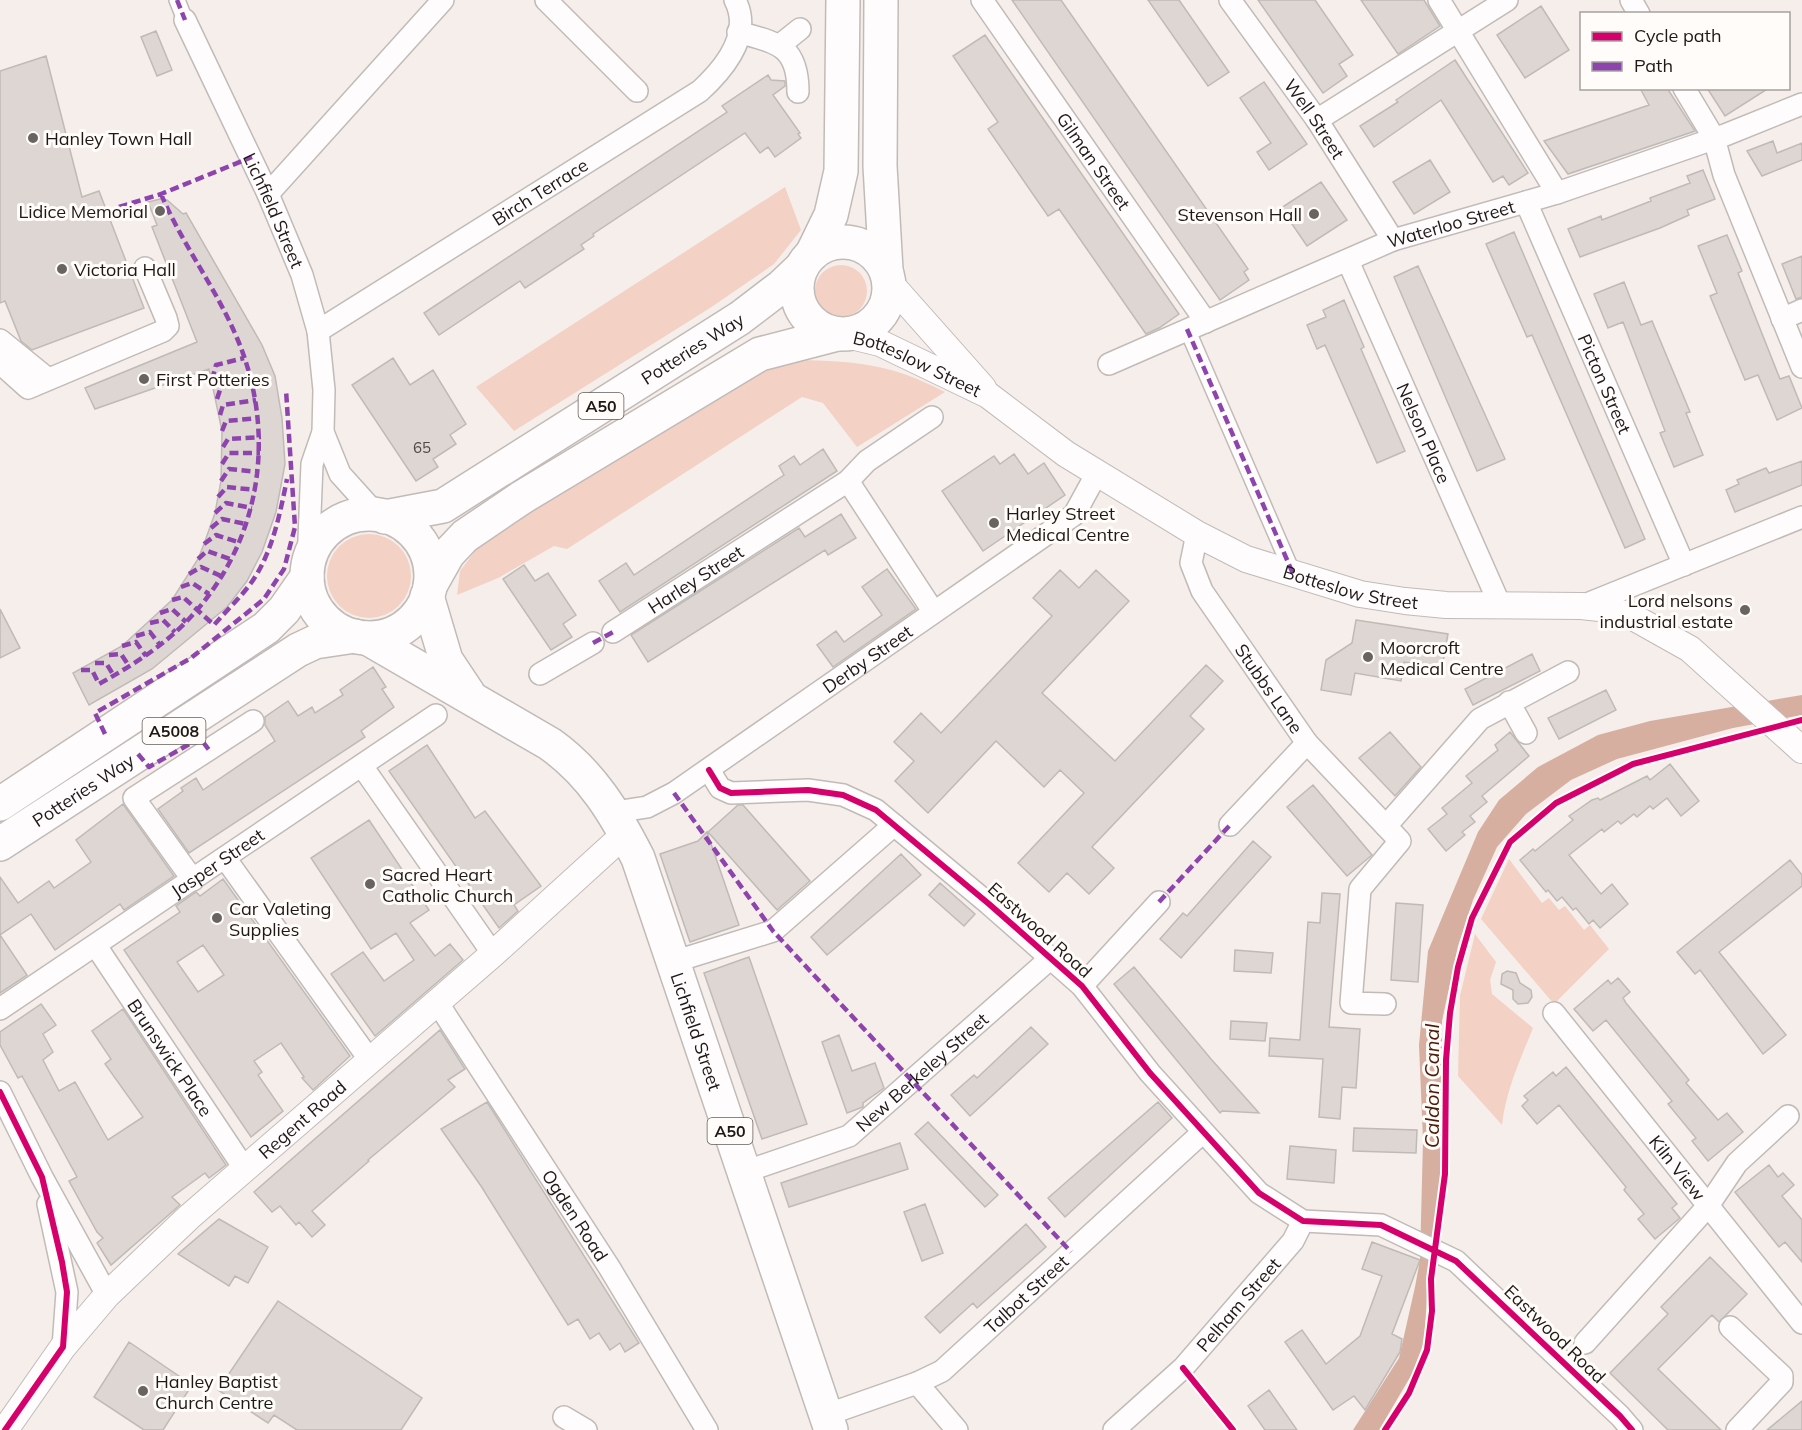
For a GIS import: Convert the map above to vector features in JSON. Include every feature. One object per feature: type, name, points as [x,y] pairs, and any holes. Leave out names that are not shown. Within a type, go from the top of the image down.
[{"type":"main road","name":"Potteries Way","points":[[381,516],[443,506],[740,318],[782,286],[807,260],[831,215],[841,171],[843,0]]},
{"type":"main road","points":[[881,0],[880,176],[887,275],[887,304],[877,319],[865,329],[840,334],[822,329],[805,314],[798,291],[807,260],[823,246],[839,242],[851,243],[877,256],[887,275]]},
{"type":"main road","name":"A50","points":[[429,591],[448,554],[465,536],[521,498],[760,354],[840,334]]},
{"type":"main road","points":[[381,516],[405,526],[422,544],[429,563],[429,591],[420,611],[406,626],[388,635],[361,637],[338,630],[320,614],[311,599],[308,571],[312,551],[327,530],[347,518],[381,516]]},
{"type":"main road","name":"Potteries Way","points":[[0,804],[266,628],[284,610],[308,571]]},
{"type":"main road","name":"Lichfield Street","points":[[429,591],[446,660],[472,698]]},
{"type":"main road","name":"Potteries Way","points":[[0,844],[298,650],[315,642],[361,637]]},
{"type":"main road","name":"Lichfield Street","points":[[361,637],[518,723],[573,760],[620,823],[638,858],[828,1422]]},
{"type":"street","name":"Lichfield Street","points":[[177,0],[268,194],[302,276],[318,331],[324,390],[323,432],[312,464],[308,571]]},
{"type":"street","points":[[268,194],[443,0]]},
{"type":"street","points":[[546,0],[637,91]]},
{"type":"street","points":[[735,0],[740,21],[738,32],[780,45],[798,71],[798,92]]},
{"type":"street","name":"Gilman Street","points":[[982,0],[1197,325]]},
{"type":"street","name":"Well Street","points":[[1230,0],[1317,120],[1393,240]]},
{"type":"street","points":[[1439,0],[1557,193]]},
{"type":"street","points":[[1317,120],[1507,0]]},
{"type":"street","points":[[780,45],[800,29]]},
{"type":"street","name":"Birch Terrace","points":[[318,331],[700,91],[725,67],[735,48],[738,32]]},
{"type":"street","points":[[1685,90],[1714,138],[1724,175],[1802,367]]},
{"type":"street","name":"Waterloo Street","points":[[1109,364],[1393,240],[1557,193],[1714,138],[1802,104]]},
{"type":"street","name":"Picton Street","points":[[1526,202],[1684,565]]},
{"type":"street","name":"Nelson Place","points":[[1348,261],[1500,605]]},
{"type":"street","points":[[0,363],[27,388],[163,331],[168,326],[166,318],[145,268]]},
{"type":"street","name":"Botteslow Street","points":[[887,275],[925,326],[958,357],[988,395]]},
{"type":"street","points":[[1782,319],[1802,310]]},
{"type":"street","points":[[1197,325],[1294,576]]},
{"type":"street","name":"Botteslow Street","points":[[840,334],[880,343],[988,395],[1036,432],[1097,473],[1197,534],[1246,559],[1294,576],[1360,594],[1446,605],[1581,606],[1609,609],[1663,632],[1690,649],[1738,689],[1802,750]]},
{"type":"street","points":[[0,340],[48,379]]},
{"type":"street","name":"Harley Street","points":[[540,674],[614,632],[848,481],[867,461],[932,417]]},
{"type":"street","name":"Lichfield Street","points":[[323,432],[340,474],[381,516]]},
{"type":"street","name":"Derby Street","points":[[620,823],[709,770],[933,611],[1074,515],[1097,473]]},
{"type":"street","points":[[848,481],[933,611]]},
{"type":"street","points":[[1581,606],[1802,517]]},
{"type":"street","name":"Stubbs Lane","points":[[1197,534],[1191,563],[1202,591],[1307,743],[1230,825]]},
{"type":"street","points":[[1385,1004],[1351,1003],[1360,889],[1393,834],[1480,719],[1568,672]]},
{"type":"street","points":[[1509,702],[1526,733]]},
{"type":"street","name":"Jasper Street","points":[[0,1009],[436,715]]},
{"type":"street","points":[[193,880],[135,798],[253,721]]},
{"type":"street","points":[[1307,743],[1393,834]]},
{"type":"street","points":[[362,766],[493,954]]},
{"type":"street","name":"Eastwood Road","points":[[709,770],[720,788],[731,793],[808,790],[843,795],[876,810],[1052,957],[1082,986],[1150,1073],[1259,1193],[1303,1221],[1381,1225],[1400,1232],[1456,1261],[1632,1430]]},
{"type":"street","name":"Regent Road","points":[[5,1430],[63,1347],[107,1295],[244,1168],[493,954],[620,823]]},
{"type":"street","points":[[673,962],[773,931],[894,825]]},
{"type":"street","points":[[225,858],[369,1059]]},
{"type":"street","points":[[1082,986],[1159,902]]},
{"type":"street","name":"Brunswick Place","points":[[96,946],[244,1168]]},
{"type":"street","name":"New Berkeley Street","points":[[744,1172],[849,1136],[1052,957]]},
{"type":"street","name":"Ogden Road","points":[[437,1002],[609,1267],[707,1430]]},
{"type":"street","name":"Kiln View","points":[[1554,1013],[1802,1323]]},
{"type":"street","points":[[0,1092],[42,1177],[107,1295]]},
{"type":"street","points":[[1585,1343],[1708,1206],[1737,1162],[1788,1116]]},
{"type":"street","name":"Talbot Street","points":[[828,1422],[942,1371],[1203,1132]]},
{"type":"street","points":[[42,1177],[63,1262],[67,1292],[63,1347]]},
{"type":"street","name":"Pelham Street","points":[[1114,1430],[1183,1368],[1293,1241],[1303,1221]]},
{"type":"street","points":[[1730,1327],[1782,1376],[1782,1382],[1737,1430]]},
{"type":"street","points":[[916,1383],[957,1430]]},
{"type":"street","points":[[564,1417],[586,1430]]},
{"type":"shaded area","points":[[785,187],[801,230],[774,264],[710,308],[514,431],[476,387]]},
{"type":"shaded area","points":[[836,265],[846,265],[856,269],[863,276],[867,291],[863,306],[856,313],[846,317],[836,317],[826,313],[819,306],[815,296],[815,286],[819,276],[826,269]]},
{"type":"shaded area","points":[[797,360],[838,361],[873,366],[908,375],[945,392],[857,447],[823,403],[802,397],[567,549],[554,546],[498,578],[457,595],[460,571],[479,546],[513,520],[746,378]]},
{"type":"shaded area","points":[[369,534],[385,537],[399,546],[408,560],[411,576],[408,592],[399,606],[385,615],[369,618],[353,615],[339,606],[330,592],[327,576],[330,560],[339,546],[353,537]]},
{"type":"shaded area","points":[[1509,859],[1542,903],[1549,898],[1559,910],[1565,906],[1584,930],[1590,925],[1609,949],[1554,1004],[1481,919]]},
{"type":"shaded area","points":[[1475,934],[1496,962],[1490,980],[1492,994],[1533,1028],[1510,1087],[1502,1125],[1458,1076],[1460,996]]},
{"type":"water","name":"Caldon Canal","points":[[1802,695],[1802,715],[1733,728],[1617,759],[1571,780],[1526,814],[1497,847],[1473,900],[1458,946],[1442,1021],[1442,1169],[1428,1281],[1424,1342],[1412,1374],[1379,1430],[1353,1430],[1399,1358],[1415,1287],[1420,1260],[1423,1140],[1419,1045],[1428,951],[1478,832],[1499,800],[1538,767],[1598,735],[1650,721]]},
{"type":"building","points":[[1012,0],[1061,0],[1248,269],[1244,272],[1249,280],[1220,300]]},
{"type":"building","points":[[1148,0],[1179,0],[1229,72],[1208,86]]},
{"type":"building","points":[[1258,0],[1315,0],[1353,55],[1339,64],[1347,76],[1323,93]]},
{"type":"building","points":[[1361,0],[1424,0],[1440,26],[1398,54]]},
{"type":"building","points":[[1541,6],[1569,50],[1525,78],[1497,35]]},
{"type":"building","points":[[156,31],[172,70],[157,76],[141,37]]},
{"type":"building","points":[[985,35],[1179,314],[1159,328],[1146,334],[1059,209],[1048,216],[988,129],[998,122],[953,56]]},
{"type":"building","name":"Victoria Hall","points":[[46,56],[82,197],[99,191],[144,308],[32,350],[21,341],[5,301],[0,303],[0,71]]},
{"type":"building","points":[[1455,60],[1528,173],[1509,185],[1503,176],[1493,182],[1441,100],[1374,147],[1360,126],[1398,102],[1396,100]]},
{"type":"building","points":[[768,75],[771,80],[785,81],[785,86],[773,95],[800,133],[798,134],[801,138],[775,157],[768,147],[760,153],[745,133],[593,234],[594,236],[581,245],[584,249],[525,288],[520,281],[439,335],[424,313],[727,112],[722,106]]},
{"type":"building","points":[[1264,82],[1307,144],[1269,170],[1257,152],[1271,143],[1240,98]]},
{"type":"building","points":[[1641,90],[1668,90],[1695,131],[1568,174],[1544,141],[1649,105]]},
{"type":"building","points":[[1708,90],[1766,90],[1725,116]]},
{"type":"building","points":[[1773,141],[1777,153],[1802,143],[1802,160],[1762,176],[1747,151]]},
{"type":"building","points":[[1430,160],[1450,192],[1414,214],[1393,182]]},
{"type":"building","points":[[1703,170],[1715,199],[1687,210],[1689,215],[1660,228],[1580,257],[1568,229],[1601,216],[1602,220],[1651,201],[1650,198],[1690,183],[1687,176]]},
{"type":"building","name":"Stevenson Hall","points":[[1321,182],[1347,220],[1307,246],[1281,208]]},
{"type":"building","points":[[167,200],[183,214],[186,213],[262,345],[275,376],[282,418],[285,464],[276,512],[262,552],[247,581],[227,607],[152,669],[89,705],[73,673],[122,646],[172,600],[198,559],[215,513],[221,481],[222,431],[209,369],[95,409],[85,388],[197,342],[152,227],[157,225],[148,202]]},
{"type":"building","points":[[1514,232],[1645,539],[1625,548],[1532,335],[1527,337],[1486,244]]},
{"type":"building","points":[[1727,235],[1742,271],[1738,273],[1780,379],[1789,376],[1802,408],[1777,420],[1758,375],[1745,380],[1710,296],[1717,293],[1698,246]]},
{"type":"building","points":[[1802,256],[1802,297],[1796,299],[1782,264]]},
{"type":"building","points":[[1418,266],[1505,459],[1477,471],[1394,277]]},
{"type":"building","points":[[1624,282],[1641,325],[1652,321],[1690,412],[1686,413],[1703,455],[1674,467],[1660,433],[1665,431],[1623,322],[1608,328],[1594,294]]},
{"type":"building","points":[[1344,300],[1364,347],[1361,349],[1405,451],[1377,463],[1325,345],[1317,349],[1307,325],[1326,317],[1323,310]]},
{"type":"building","points":[[393,358],[410,385],[433,370],[466,424],[450,435],[456,444],[433,459],[438,467],[416,481],[352,385]]},
{"type":"building","points":[[823,449],[837,471],[620,612],[599,581],[626,563],[634,575],[784,475],[779,466],[794,456],[800,465]]},
{"type":"building","name":"Harley Street Medical Centre","points":[[1014,454],[1028,474],[1044,463],[1065,495],[983,551],[942,491],[994,456],[1000,464]]},
{"type":"building","points":[[1802,461],[1802,485],[1735,512],[1726,490],[1739,484],[1737,480],[1766,468],[1769,473]]},
{"type":"building","points":[[841,514],[856,538],[828,555],[825,550],[648,662],[631,635],[799,528],[805,537]]},
{"type":"building","points":[[524,565],[535,581],[548,573],[576,615],[563,624],[572,637],[551,650],[503,579]]},
{"type":"building","points":[[887,569],[916,609],[833,667],[817,645],[836,631],[844,642],[882,615],[862,587]]},
{"type":"building","points":[[1060,570],[1079,588],[1096,570],[1129,601],[1042,693],[1115,761],[1206,665],[1223,681],[1190,716],[1204,729],[1092,847],[1114,868],[1089,894],[1067,873],[1049,892],[1018,863],[1084,793],[1060,770],[1044,787],[996,741],[928,813],[895,781],[914,761],[894,742],[921,713],[941,733],[1052,616],[1033,598]]},
{"type":"building","points":[[0,609],[20,648],[0,658]]},
{"type":"building","name":"Moorcroft Medical Centre","points":[[1356,620],[1448,634],[1442,668],[1404,662],[1401,681],[1355,673],[1351,695],[1321,690],[1326,660],[1352,643]]},
{"type":"building","points":[[1532,654],[1540,671],[1473,705],[1465,689]]},
{"type":"building","points":[[373,667],[386,687],[382,689],[394,707],[361,731],[365,737],[189,853],[158,809],[183,791],[181,788],[196,778],[203,790],[275,741],[265,725],[265,717],[288,701],[298,716],[312,707],[315,713],[343,695],[340,690]]},
{"type":"building","points":[[1606,690],[1616,710],[1559,739],[1548,718]]},
{"type":"building","points":[[1390,732],[1421,767],[1395,796],[1359,758]]},
{"type":"building","points":[[1510,732],[1529,756],[1482,796],[1487,802],[1470,816],[1475,822],[1462,832],[1465,835],[1446,851],[1428,829],[1447,814],[1442,808],[1472,783],[1466,776],[1498,750],[1495,745]]},
{"type":"building","points":[[427,745],[475,818],[485,811],[541,886],[514,905],[518,911],[499,928],[389,771]]},
{"type":"building","points":[[1670,764],[1699,801],[1681,816],[1667,798],[1653,809],[1650,806],[1637,817],[1634,814],[1621,824],[1618,821],[1604,832],[1602,829],[1569,855],[1601,894],[1612,884],[1628,904],[1600,928],[1593,920],[1589,924],[1576,908],[1573,910],[1562,897],[1557,901],[1548,890],[1546,892],[1520,860],[1533,849],[1535,851],[1573,820],[1569,816],[1592,800],[1598,798],[1600,800],[1647,776],[1650,780]]},
{"type":"building","points":[[1313,785],[1372,855],[1347,876],[1287,807]]},
{"type":"building","points":[[123,804],[174,876],[124,910],[120,904],[55,950],[31,914],[0,935],[0,877],[18,903],[49,881],[54,888],[91,862],[76,840]]},
{"type":"building","points":[[738,805],[743,805],[810,881],[777,910],[708,832]]},
{"type":"building","points":[[369,820],[429,910],[410,923],[435,956],[450,944],[463,960],[375,1036],[331,974],[363,952],[384,981],[414,960],[396,933],[371,949],[311,858]]},
{"type":"building","points":[[707,832],[739,925],[690,942],[660,854],[698,841]]},
{"type":"building","points":[[1253,841],[1271,857],[1181,958],[1160,939],[1183,913],[1187,916]]},
{"type":"building","points":[[901,854],[921,875],[827,955],[811,937]]},
{"type":"building","points":[[1790,860],[1802,875],[1802,886],[1719,952],[1786,1035],[1763,1054],[1700,970],[1695,974],[1677,952]]},
{"type":"building","points":[[223,879],[350,1056],[313,1090],[302,1078],[304,1077],[281,1043],[254,1061],[262,1072],[258,1075],[283,1111],[251,1137],[124,950],[180,912],[176,906],[196,892],[200,896]],"holes":[[[203,945],[224,975],[198,992],[177,962]]]},
{"type":"building","points":[[940,883],[975,914],[964,926],[929,895]]},
{"type":"building","points":[[1322,893],[1340,894],[1329,1027],[1360,1029],[1356,1088],[1342,1087],[1340,1119],[1319,1117],[1323,1059],[1269,1056],[1270,1038],[1300,1040],[1308,922],[1320,923]]},
{"type":"building","points":[[1396,903],[1423,905],[1418,982],[1391,980]]},
{"type":"building","points":[[0,935],[27,975],[0,993]]},
{"type":"building","points":[[1235,950],[1273,953],[1271,973],[1234,971]]},
{"type":"building","points":[[749,957],[807,1124],[762,1139],[704,973]]},
{"type":"building","points":[[1134,967],[1259,1113],[1222,1111],[1220,1113],[1114,984]]},
{"type":"building","points":[[1507,971],[1516,973],[1520,983],[1531,990],[1532,997],[1528,1003],[1518,1004],[1513,999],[1513,990],[1501,984],[1502,974]]},
{"type":"building","points":[[1618,978],[1630,992],[1623,998],[1626,1003],[1689,1080],[1686,1083],[1718,1120],[1727,1113],[1743,1132],[1708,1161],[1692,1141],[1696,1138],[1668,1104],[1672,1101],[1606,1020],[1593,1031],[1574,1009],[1608,980],[1611,984]]},
{"type":"building","points":[[41,1004],[56,1025],[43,1034],[53,1052],[43,1060],[59,1091],[75,1082],[108,1140],[143,1117],[105,1064],[111,1059],[92,1031],[123,1009],[226,1165],[209,1178],[205,1173],[172,1197],[180,1205],[111,1265],[97,1243],[103,1238],[97,1232],[69,1181],[77,1177],[22,1076],[18,1078],[0,1045],[0,1032]]},
{"type":"building","points":[[1231,1021],[1267,1023],[1265,1041],[1230,1039]]},
{"type":"building","points":[[1031,1027],[1048,1044],[970,1116],[951,1095],[974,1075],[977,1078]]},
{"type":"building","points":[[440,1030],[465,1069],[448,1080],[455,1087],[368,1160],[312,1211],[325,1225],[312,1237],[299,1222],[296,1225],[280,1206],[272,1212],[254,1192]]},
{"type":"building","points":[[839,1035],[852,1071],[875,1063],[884,1088],[863,1103],[863,1107],[847,1113],[822,1042]]},
{"type":"building","points":[[1566,1067],[1677,1204],[1672,1208],[1680,1218],[1655,1239],[1638,1219],[1644,1214],[1624,1190],[1626,1187],[1559,1105],[1537,1124],[1522,1106],[1528,1100],[1524,1096],[1553,1072],[1556,1076]]},
{"type":"building","points":[[487,1102],[639,1343],[625,1352],[620,1343],[610,1350],[599,1333],[590,1339],[578,1319],[568,1325],[481,1186],[441,1129]]},
{"type":"building","points":[[1158,1102],[1172,1118],[1065,1217],[1048,1198]]},
{"type":"building","points":[[928,1122],[998,1195],[985,1207],[915,1134]]},
{"type":"building","points":[[1354,1128],[1417,1130],[1416,1153],[1353,1151]]},
{"type":"building","points":[[900,1143],[908,1169],[789,1207],[781,1183]]},
{"type":"building","points":[[1290,1146],[1336,1150],[1334,1183],[1287,1179]]},
{"type":"building","points":[[1769,1165],[1778,1177],[1783,1173],[1794,1185],[1782,1196],[1802,1220],[1802,1262],[1785,1242],[1779,1247],[1735,1192]]},
{"type":"building","points":[[925,1204],[943,1253],[922,1261],[904,1212]]},
{"type":"building","points":[[219,1219],[268,1247],[248,1283],[235,1276],[229,1286],[178,1254]]},
{"type":"building","points":[[1026,1224],[1046,1247],[977,1308],[973,1303],[940,1333],[925,1317]]},
{"type":"building","points":[[1372,1242],[1420,1260],[1392,1334],[1402,1339],[1400,1352],[1365,1410],[1354,1396],[1333,1410],[1285,1342],[1302,1330],[1326,1364],[1360,1336],[1382,1276],[1362,1269]]},
{"type":"building","points":[[1710,1257],[1747,1294],[1719,1322],[1712,1315],[1658,1369],[1721,1430],[1668,1430],[1610,1373],[1668,1314],[1661,1307]]},
{"type":"building","points":[[278,1301],[422,1398],[401,1430],[297,1430],[274,1415],[268,1423],[218,1390]]},
{"type":"building","name":"Hanley Baptist Church Centre","points":[[129,1342],[192,1385],[163,1430],[144,1430],[94,1397]]},
{"type":"building","points":[[1269,1390],[1297,1430],[1265,1430],[1248,1406]]},
{"type":"building","points":[[1802,1401],[1802,1430],[1767,1430]]},
{"type":"marked path","points":[[177,0],[185,20]]},
{"type":"marked path","points":[[119,207],[161,194],[252,157]]},
{"type":"marked path","points":[[81,670],[92,670],[99,684],[146,656],[187,621],[212,591],[232,558],[246,523],[255,487],[259,450],[257,412],[250,375],[229,320],[161,194]]},
{"type":"marked path","points":[[1187,329],[1294,576]]},
{"type":"marked path","points":[[212,380],[216,365],[244,358]]},
{"type":"marked path","points":[[217,399],[221,387],[252,380]]},
{"type":"marked path","points":[[105,734],[95,713],[191,658],[264,599],[284,569],[295,527],[286,390]]},
{"type":"marked path","points":[[220,415],[223,405],[256,400]]},
{"type":"marked path","points":[[222,431],[226,421],[259,418]]},
{"type":"marked path","points":[[223,447],[228,439],[261,437]]},
{"type":"marked path","points":[[222,464],[229,453],[260,453]]},
{"type":"marked path","points":[[221,481],[229,469],[259,472]]},
{"type":"marked path","points":[[172,600],[183,597],[214,625],[247,589],[258,572],[270,547],[287,479]]},
{"type":"marked path","points":[[218,497],[227,487],[256,490]]},
{"type":"marked path","points":[[215,513],[226,503],[252,508]]},
{"type":"marked path","points":[[211,528],[222,519],[246,524]]},
{"type":"marked path","points":[[204,544],[216,535],[238,542]]},
{"type":"marked path","points":[[198,559],[207,551],[230,559]]},
{"type":"marked path","points":[[189,574],[201,567],[221,576]]},
{"type":"marked path","points":[[181,587],[192,583],[209,594]]},
{"type":"marked path","points":[[160,613],[172,609],[186,622]]},
{"type":"marked path","points":[[150,623],[163,620],[175,632]]},
{"type":"marked path","points":[[136,636],[150,632],[160,645]]},
{"type":"marked path","points":[[593,643],[613,632]]},
{"type":"marked path","points":[[122,646],[136,642],[146,656]]},
{"type":"marked path","points":[[109,655],[121,654],[129,666]]},
{"type":"marked path","points":[[95,663],[106,663],[114,676]]},
{"type":"marked path","points":[[138,754],[149,767],[200,738],[209,750]]},
{"type":"marked path","points":[[674,793],[773,931],[1071,1252]]},
{"type":"marked path","points":[[1159,902],[1230,825]]},
{"type":"cycle path","points":[[1385,1430],[1409,1393],[1427,1350],[1432,1311],[1431,1279],[1445,1174],[1446,1060],[1450,1013],[1458,967],[1472,918],[1510,842],[1556,803],[1633,764],[1802,720]]},
{"type":"cycle path","points":[[709,770],[720,788],[731,793],[808,790],[843,795],[876,810],[989,904],[1082,986],[1150,1073],[1259,1193],[1303,1221],[1381,1225],[1456,1261],[1632,1430]]},
{"type":"cycle path","points":[[0,1092],[42,1177],[67,1292],[63,1347],[5,1430]]},
{"type":"cycle path","points":[[1183,1368],[1233,1430]]},
{"type":"place","name":"Hanley Town Hall","points":[[33,138]]},
{"type":"place","name":"Lidice Memorial","points":[[160,211]]},
{"type":"place","name":"Stevenson Hall","points":[[1314,214]]},
{"type":"place","name":"Victoria Hall","points":[[62,269]]},
{"type":"place","name":"First Potteries","points":[[144,379]]},
{"type":"place","name":"Harley Street Medical Centre","points":[[994,523]]},
{"type":"place","name":"Lord nelsons industrial estate","points":[[1745,610]]},
{"type":"place","name":"Moorcroft Medical Centre","points":[[1368,657]]},
{"type":"place","name":"Sacred Heart Catholic Church","points":[[370,884]]},
{"type":"place","name":"Car Valeting Supplies","points":[[217,918]]},
{"type":"place","name":"Hanley Baptist Church Centre","points":[[143,1391]]}]
